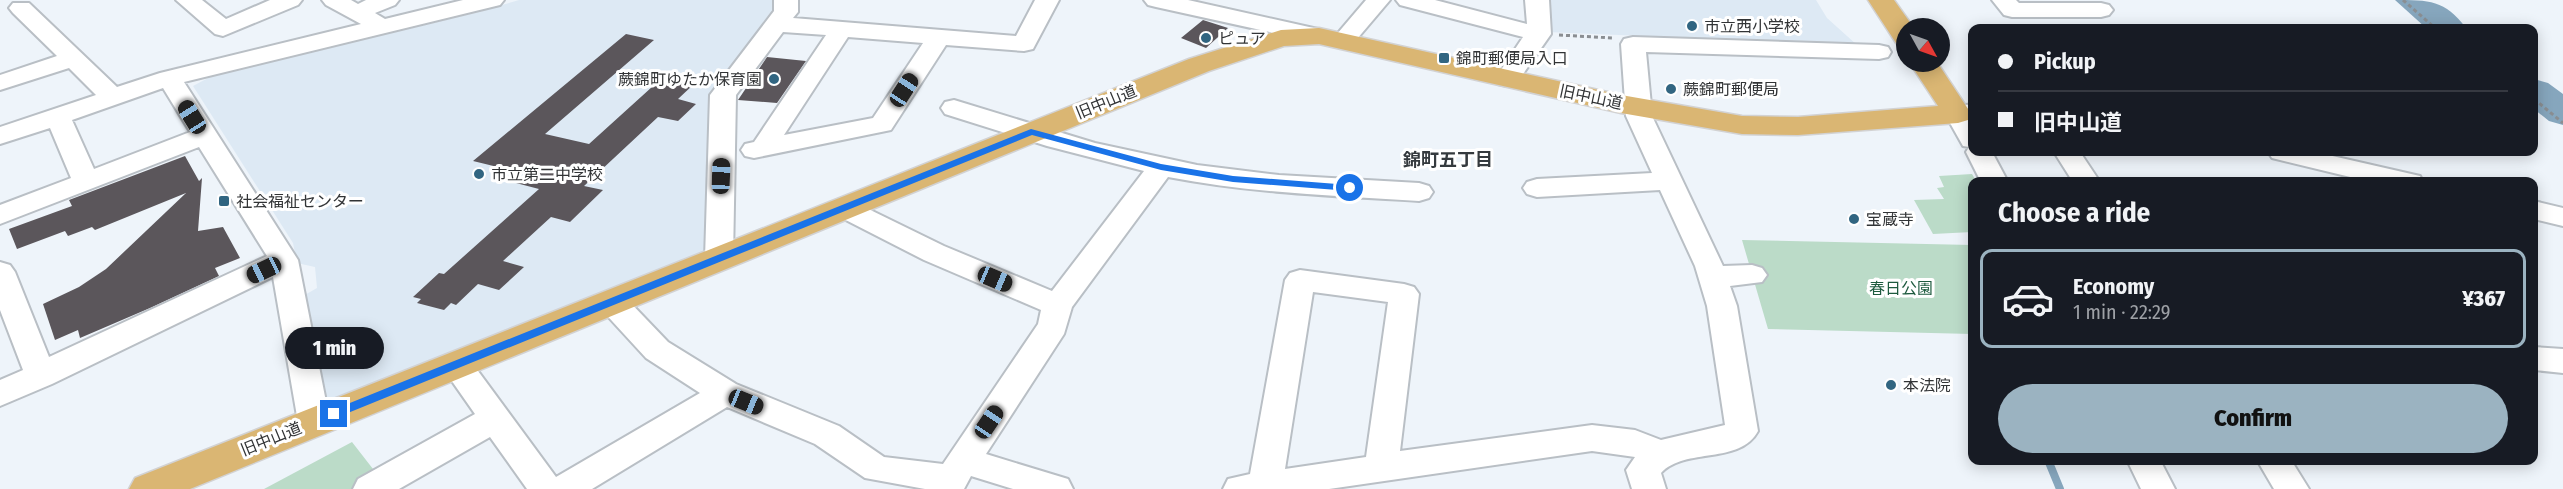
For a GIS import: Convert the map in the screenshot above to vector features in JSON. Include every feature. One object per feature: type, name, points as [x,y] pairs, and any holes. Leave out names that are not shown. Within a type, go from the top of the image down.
[{"type":"main road","points":[[1881,0],[1896,22]]},
{"type":"main road","name":"旧中山道","points":[[149,489],[1031,132],[1261,43],[1300,35],[1331,39],[1638,107],[1742,125],[1968,122]]},
{"type":"main road","points":[[1930,72],[1968,122]]},
{"type":"street","points":[[188,0],[223,29],[290,0]]},
{"type":"street","points":[[334,0],[383,27]]},
{"type":"street","points":[[357,12],[387,0]]},
{"type":"street","points":[[0,136],[169,78],[492,0]]},
{"type":"street","points":[[719,259],[723,95],[782,12],[841,30],[1024,44],[1047,0]]},
{"type":"street","points":[[1156,0],[1331,39],[1378,0]]},
{"type":"street","points":[[1408,0],[1539,34]]},
{"type":"street","points":[[1507,79],[1539,34],[1541,12],[1538,0]]},
{"type":"street","points":[[2004,0],[2012,10],[2102,13]]},
{"type":"street","points":[[21,7],[112,96]]},
{"type":"street","points":[[763,148],[841,30]]},
{"type":"street","points":[[722,156],[882,124],[938,39]]},
{"type":"street","points":[[1648,489],[1643,470],[1659,453],[1729,438],[1742,431],[1722,306],[1713,276],[1639,116],[1633,44],[1880,52]]},
{"type":"street","points":[[0,83],[73,59]]},
{"type":"street","points":[[169,78],[284,260],[314,422]]},
{"type":"street","points":[[954,108],[1031,132],[1161,167],[1233,179],[1419,192]]},
{"type":"street","points":[[58,116],[86,182]]},
{"type":"street","points":[[0,215],[204,136]]},
{"type":"street","points":[[1981,156],[1992,177]]},
{"type":"street","points":[[2070,156],[2084,177]]},
{"type":"street","points":[[2298,156],[2388,177]]},
{"type":"street","points":[[954,476],[1053,326],[1057,305],[1161,167]]},
{"type":"street","points":[[1538,188],[1670,181]]},
{"type":"street","points":[[844,208],[934,253],[1057,305]]},
{"type":"street","points":[[2538,211],[2563,217]]},
{"type":"street","points":[[0,394],[284,260]]},
{"type":"street","points":[[0,272],[41,376]]},
{"type":"street","points":[[1713,276],[1752,275]]},
{"type":"street","points":[[1381,468],[1404,294],[1300,280],[1252,487],[1592,438],[1635,442],[1659,453]]},
{"type":"street","points":[[612,302],[657,350],[725,393],[827,435],[877,469],[1056,489]]},
{"type":"street","points":[[2538,359],[2563,361]]},
{"type":"street","points":[[456,364],[546,489]]},
{"type":"street","points":[[564,489],[725,393]]},
{"type":"street","points":[[370,489],[494,418]]},
{"type":"street","points":[[2146,465],[2158,489]]},
{"type":"street","points":[[2276,465],[2292,489]]},
{"type":"path","points":[[2403,0],[2430,24]]},
{"type":"path","points":[[1539,34],[1610,38],[1633,44]]},
{"type":"path","points":[[2538,102],[2563,123]]},
{"type":"shaded area","name":"市立第二中学校","points":[[519,0],[772,0],[775,7],[712,91],[709,104],[709,251],[343,399],[325,399],[303,296],[317,288],[315,267],[297,263],[293,243],[193,86],[210,77]]},
{"type":"shaded area","name":"市立西小学校","points":[[1544,0],[1816,0],[1827,18],[1857,45],[1547,32]]},
{"type":"green space","points":[[1972,174],[1974,177],[1968,177],[1968,232],[1933,234],[1914,200],[1944,199],[1937,188],[1944,187],[1939,176]]},
{"type":"green space","name":"春日公園","points":[[1742,240],[1968,245],[1968,334],[1768,329]]},
{"type":"green space","points":[[352,442],[380,478],[361,489],[264,489]]},
{"type":"building","points":[[1203,20],[1228,28],[1206,48],[1181,38]]},
{"type":"building","points":[[626,34],[654,40],[545,134],[589,144],[663,77],[694,84],[678,99],[696,104],[678,121],[658,117],[584,186],[603,190],[570,222],[551,217],[503,261],[524,267],[499,290],[478,284],[456,305],[451,303],[444,310],[417,303],[421,299],[413,297],[439,273],[444,274],[539,189],[516,183],[526,174],[473,161]]},
{"type":"building","points":[[767,57],[806,61],[777,103],[738,100]]},
{"type":"building","points":[[185,156],[199,181],[202,178],[198,231],[223,227],[240,258],[215,268],[219,276],[150,308],[80,338],[78,330],[55,340],[43,304],[79,287],[106,269],[186,193],[95,230],[92,227],[68,236],[65,231],[17,249],[9,229],[72,206],[69,200]]},
{"type":"waterway","points":[[2413,0],[2443,24]]},
{"type":"waterway","points":[[2538,94],[2563,113]]},
{"type":"waterway","points":[[2050,465],[2060,489]]},
{"type":"place","name":"市立西小学校","points":[[1692,26]]},
{"type":"place","name":"ピュア","points":[[1206,38]]},
{"type":"place","name":"錦町郵便局入口","points":[[1444,58]]},
{"type":"place","name":"蕨錦町ゆたか保育園","points":[[774,79]]},
{"type":"place","name":"蕨錦町郵便局","points":[[1671,89]]},
{"type":"place","name":"市立第二中学校","points":[[479,174]]},
{"type":"place","name":"社会福祉センター","points":[[224,201]]},
{"type":"place","name":"宝蔵寺","points":[[1854,219]]},
{"type":"place","name":"本法院","points":[[1891,385]]},
{"type":"district","name":"錦町五丁目","points":[[1448,160]]},
{"type":"route","points":[[334,414],[1031,132],[1161,167],[1233,179],[1350,188]]}]
